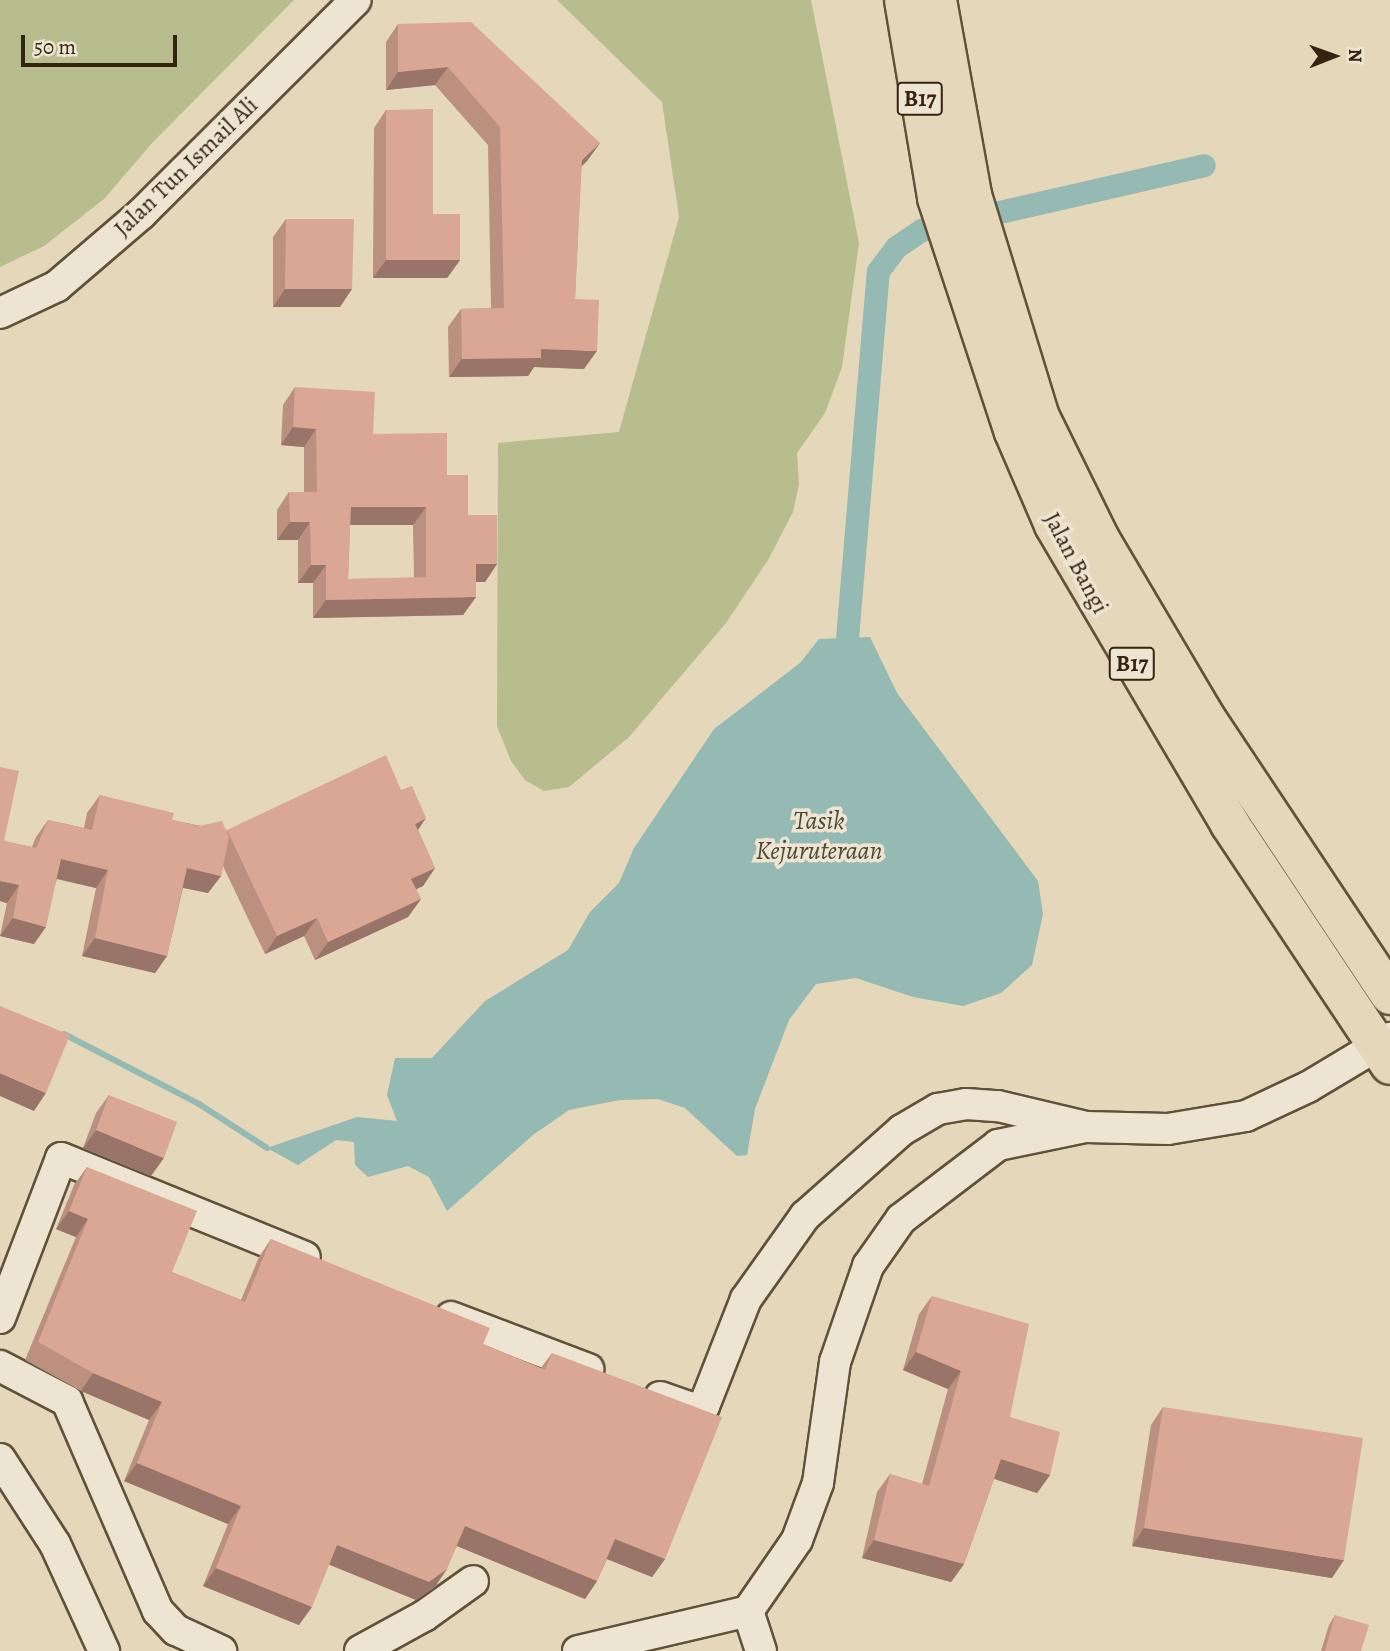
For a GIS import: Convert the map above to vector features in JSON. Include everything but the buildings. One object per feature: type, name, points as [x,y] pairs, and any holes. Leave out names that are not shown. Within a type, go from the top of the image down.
[{"type":"main road","name":"Jalan Bangi","points":[[904,0],[1014,432],[1054,525],[1223,813],[1386,1050]]},
{"type":"main road","name":"Jalan Bangi","points":[[937,0],[954,196]]},
{"type":"main road","name":"Jalan Bangi","points":[[968,243],[1040,417],[1100,539],[1204,715],[1390,995]]},
{"type":"street","name":"Jalan Tun Ismail Ali","points":[[0,313],[57,286],[141,214],[356,0]]},
{"type":"street","points":[[426,1307],[692,1408],[704,1406],[746,1299],[805,1216],[902,1130],[938,1109],[966,1104],[998,1106],[1086,1127],[1168,1129],[1246,1116],[1386,1050]]},
{"type":"street","points":[[578,1651],[748,1611],[797,1540],[818,1483],[835,1362],[868,1266],[901,1219],[998,1145],[1086,1127]]},
{"type":"street","points":[[0,1318],[61,1158],[328,1266]]},
{"type":"street","points":[[0,1366],[67,1401],[76,1414],[158,1611],[180,1642],[221,1651]]},
{"type":"street","points":[[0,1459],[55,1544],[104,1651]]},
{"type":"street","points":[[360,1651],[424,1616],[473,1581]]},
{"type":"street","points":[[748,1611],[761,1651]]},
{"type":"green space","points":[[0,0],[294,0],[153,142],[104,199],[44,246],[0,267]]},
{"type":"green space","points":[[557,0],[811,0],[859,243],[842,367],[825,413],[797,453],[799,484],[793,512],[768,560],[726,623],[629,737],[569,787],[544,791],[525,780],[511,761],[497,726],[498,443],[619,432],[679,217],[662,102]]},
{"type":"water","name":"Tasik Kejuruteraan","points":[[870,637],[897,693],[1038,881],[1043,914],[1032,965],[1001,993],[963,1006],[913,997],[856,978],[816,984],[789,1020],[755,1109],[747,1155],[737,1156],[685,1108],[658,1099],[620,1100],[569,1110],[533,1135],[447,1211],[429,1177],[408,1166],[368,1177],[355,1165],[354,1142],[336,1140],[298,1165],[267,1148],[357,1117],[397,1121],[387,1095],[395,1058],[432,1058],[485,1001],[568,950],[590,912],[619,883],[634,848],[714,729],[800,663],[819,639]]},
{"type":"waterway","points":[[847,638],[878,271],[896,247],[921,230],[1204,165]]},
{"type":"waterway","points":[[64,1034],[199,1104],[267,1148]]}]
